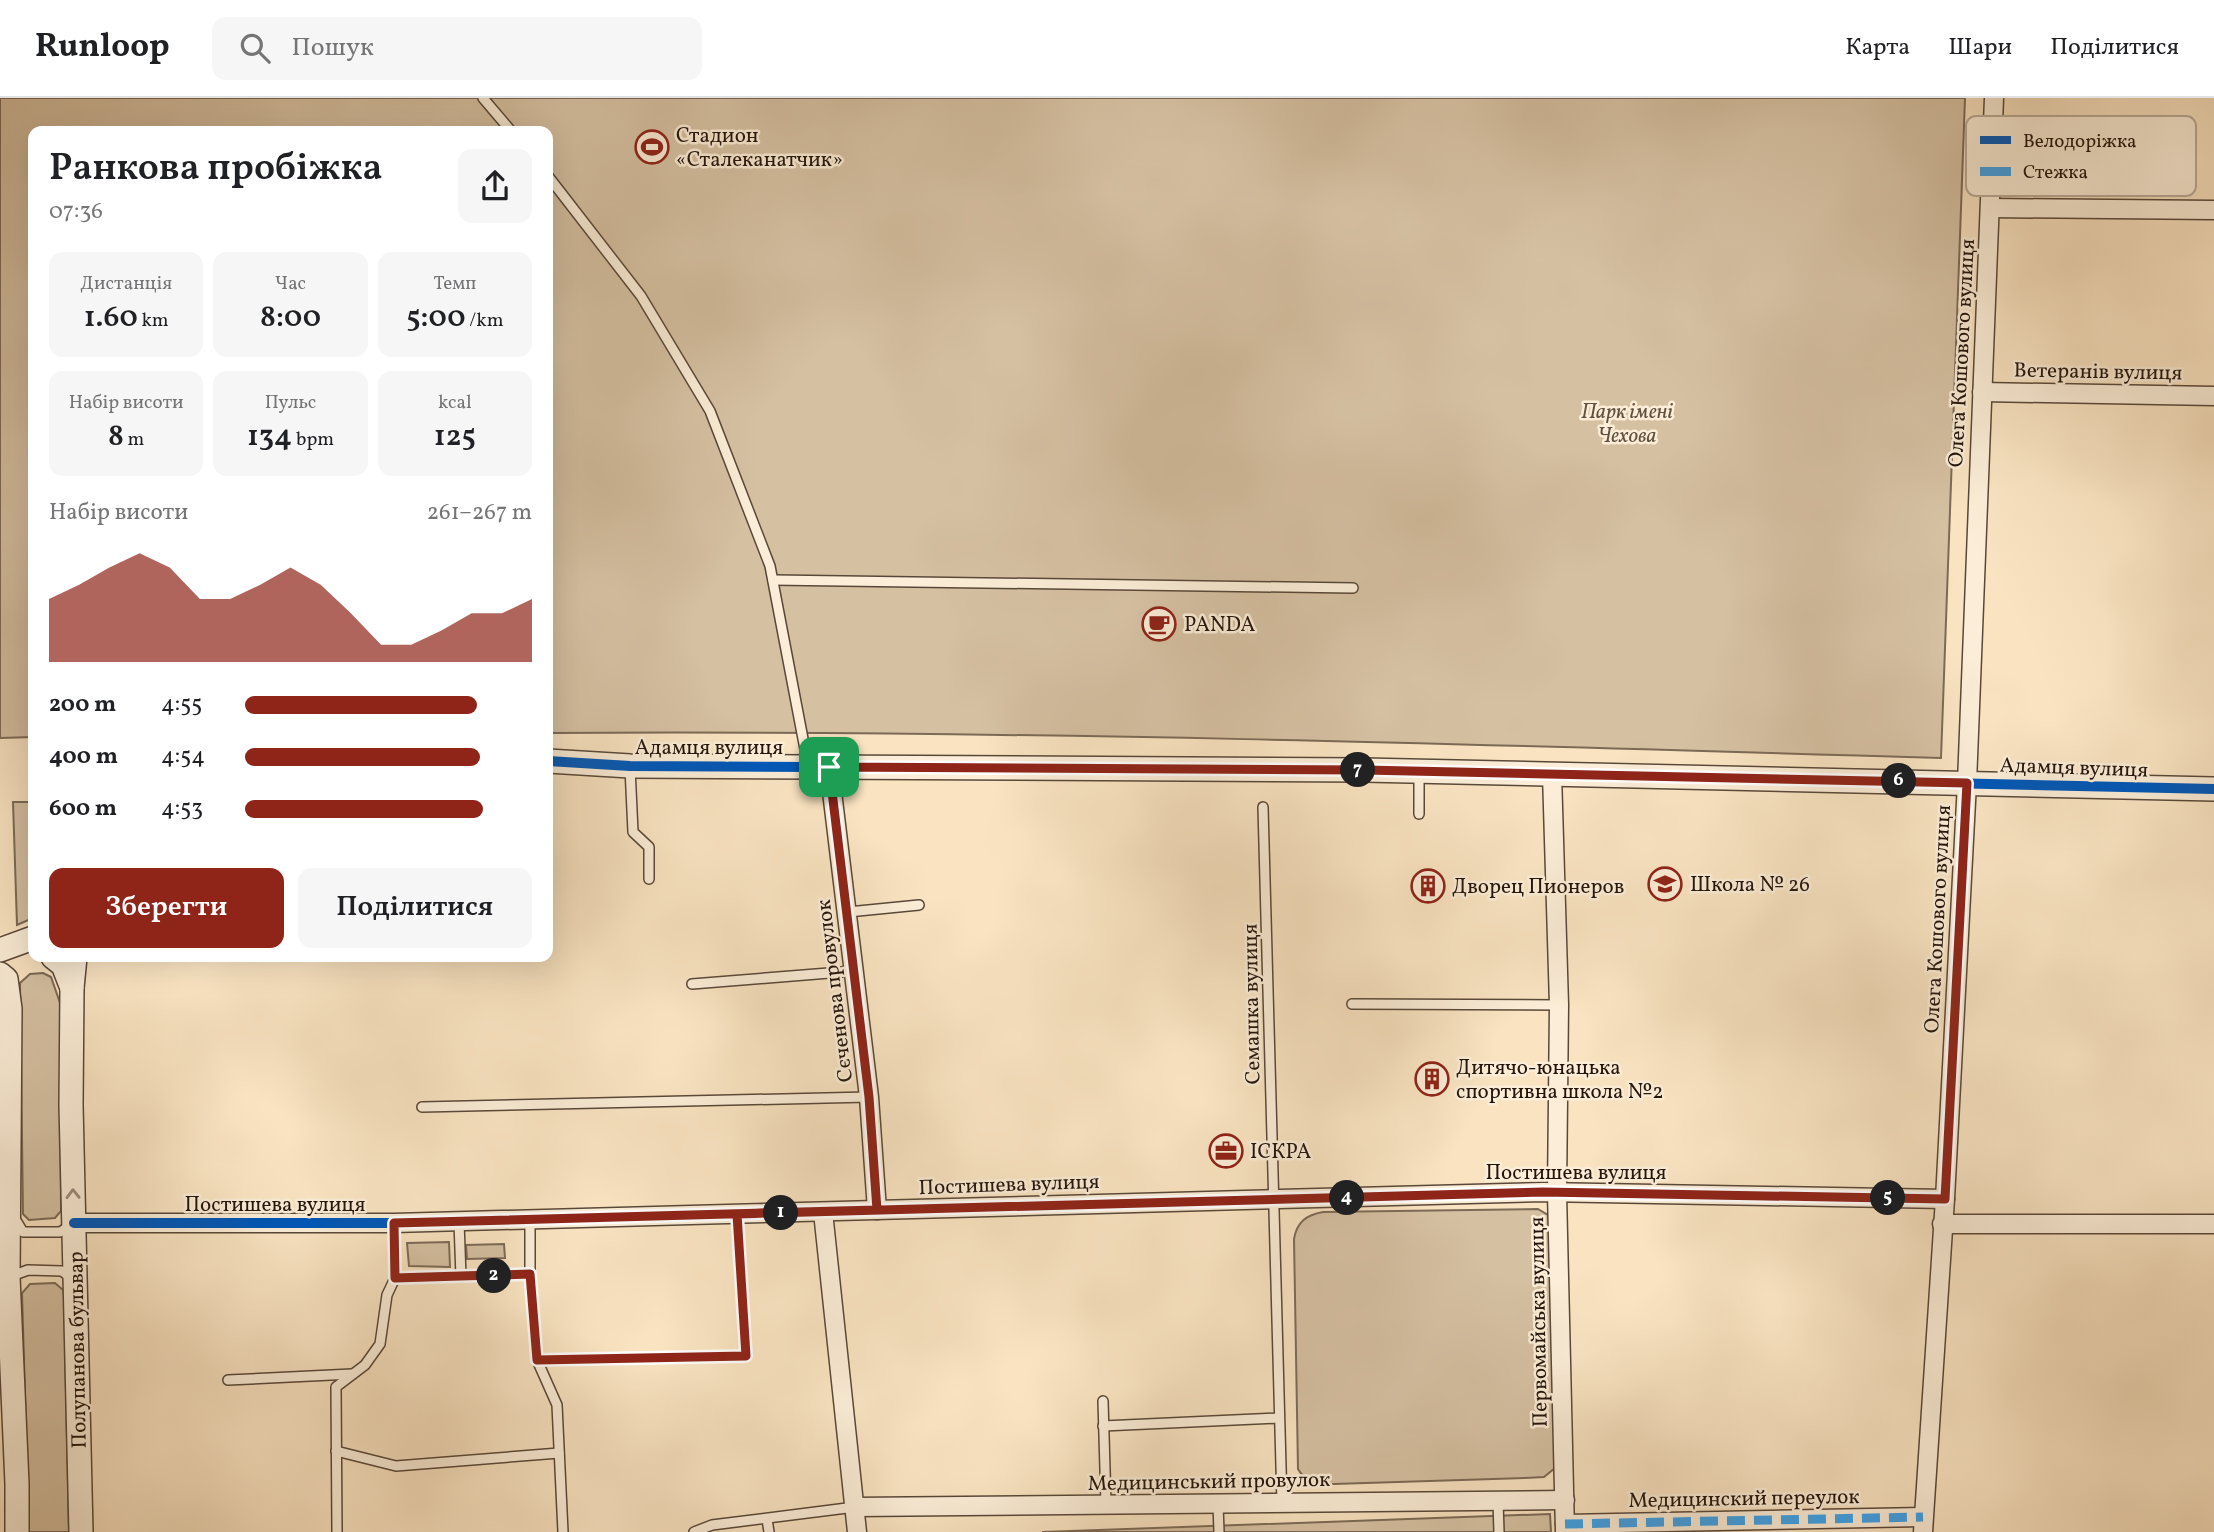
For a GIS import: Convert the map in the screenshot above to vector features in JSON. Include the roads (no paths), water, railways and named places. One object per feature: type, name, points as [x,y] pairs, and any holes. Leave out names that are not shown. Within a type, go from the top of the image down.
[{"type":"street","name":"Олега Кошового вулиця","points":[[1993,116],[1994,98]]},
{"type":"street","name":"Олега Кошового вулиця","points":[[1923,1524],[1945,1199],[1967,783],[1990,196]]},
{"type":"street","points":[[1990,208],[2214,210]]},
{"type":"street","name":"Ветеранів вулиця","points":[[1982,392],[2214,396]]},
{"type":"street","name":"Адамця вулиця","points":[[553,761],[630,766],[1552,774],[2214,789]]},
{"type":"street","name":"Сєченова провулок","points":[[819,767],[848,912],[869,1097],[877,1210]]},
{"type":"street","name":"Первомайська вулиця","points":[[1552,774],[1559,1005],[1557,1193],[1565,1528]]},
{"type":"street","points":[[59,962],[72,988]]},
{"type":"street","name":"Полупанова бульвар","points":[[75,962],[72,988],[74,1223],[81,1532]]},
{"type":"street","points":[[0,974],[6,979],[10,1009],[6,1082],[10,1210],[4,1277],[8,1484],[17,1532]]},
{"type":"street","name":"Постишева вулиця","points":[[74,1223],[459,1222],[1557,1193],[1945,1199]]},
{"type":"street","points":[[822,1212],[857,1532]]},
{"type":"street","points":[[1942,1224],[2214,1224]]},
{"type":"street","name":"Медицинський провулок","points":[[855,1507],[1565,1500]]},
{"type":"street","name":"Медицинский переулок","points":[[1565,1528],[1923,1524]]},
{"type":"lane","points":[[483,98],[507,126]]},
{"type":"lane","points":[[553,182],[641,296],[710,411],[770,566],[819,767]]},
{"type":"lane","points":[[773,580],[1353,587]]},
{"type":"lane","points":[[630,766],[633,832],[649,846],[649,879]]},
{"type":"lane","points":[[1419,772],[1419,814]]},
{"type":"lane","name":"Семашка вулиця","points":[[1263,807],[1282,1503]]},
{"type":"lane","points":[[848,912],[919,905]]},
{"type":"lane","points":[[692,984],[854,971]]},
{"type":"lane","points":[[1352,1003],[1559,1005]]},
{"type":"lane","points":[[422,1107],[869,1097]]},
{"type":"lane","points":[[10,1210],[23,1232],[60,1232],[74,1223]]},
{"type":"lane","points":[[537,1360],[746,1356],[737,1214]]},
{"type":"lane","points":[[530,1220],[530,1274],[537,1360],[557,1405],[562,1532]]},
{"type":"lane","points":[[459,1222],[461,1277]]},
{"type":"lane","points":[[337,1532],[336,1387],[365,1365],[380,1344],[387,1295],[395,1278],[394,1223]]},
{"type":"lane","points":[[4,1277],[29,1270],[62,1271],[75,1282]]},
{"type":"lane","points":[[395,1278],[530,1274]]},
{"type":"lane","points":[[228,1380],[354,1373]]},
{"type":"lane","points":[[1103,1401],[1106,1504]]},
{"type":"lane","points":[[1103,1426],[1279,1419]]},
{"type":"lane","points":[[336,1451],[396,1465],[559,1453]]},
{"type":"lane","points":[[1497,1501],[1499,1532]]},
{"type":"lane","points":[[1218,1504],[1219,1532]]},
{"type":"lane","points":[[694,1532],[712,1525],[855,1507]]},
{"type":"lane","points":[[767,1519],[769,1532]]},
{"type":"place","name":"Стадион «Сталеканатчик»","points":[[652,147]]},
{"type":"place","name":"PANDA","points":[[1159,624]]},
{"type":"place","name":"Школа № 26","points":[[1665,884]]},
{"type":"place","name":"Дворец Пионеров","points":[[1428,886]]},
{"type":"place","name":"Дитячо-юнацька спортивна школа №2","points":[[1432,1079]]},
{"type":"place","name":"ІСКРА","points":[[1226,1151]]},
{"type":"park label","name":"Парк імені Чехова","points":[[1627,423]]}]
